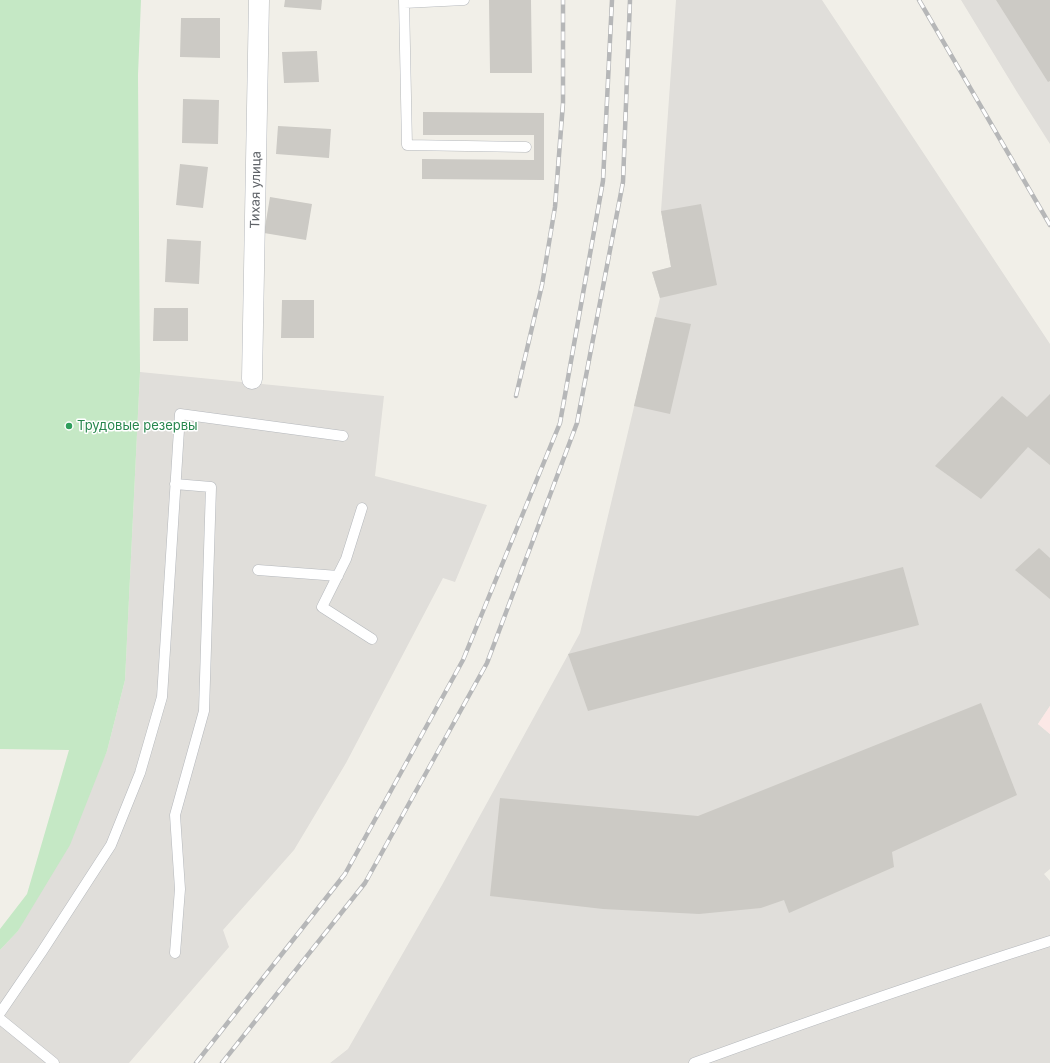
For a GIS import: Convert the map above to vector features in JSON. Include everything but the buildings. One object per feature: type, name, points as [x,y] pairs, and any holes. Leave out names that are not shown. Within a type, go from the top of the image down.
[{"type":"street","name":"Тихая улица","points":[[252,380],[259,0]]},
{"type":"lane","points":[[464,0],[404,1],[407,145],[526,148]]},
{"type":"lane","points":[[0,1013],[111,845],[140,773],[162,697],[180,414],[344,436]]},
{"type":"lane","points":[[175,484],[211,487],[204,711],[175,815],[180,889],[175,953]]},
{"type":"lane","points":[[362,508],[346,560],[322,607],[372,639]]},
{"type":"lane","points":[[258,570],[338,576]]},
{"type":"lane","points":[[694,1063],[824,1016],[1050,941]]},
{"type":"lane","points":[[0,1019],[54,1063]]},
{"type":"shaded area","points":[[676,0],[822,0],[1050,344],[1050,706],[1038,724],[1050,734],[1050,869],[1044,874],[1050,881],[1050,1063],[330,1063],[348,1049],[442,885],[580,633],[660,298],[652,272],[671,267],[661,211]]},
{"type":"shaded area","points":[[961,0],[1050,0],[1050,144],[1017,92]]},
{"type":"shaded area","name":"Трудовые резервы","points":[[140,372],[384,396],[375,476],[487,505],[455,582],[443,578],[346,763],[294,850],[223,930],[229,947],[129,1063],[0,1063],[0,950],[18,931],[107,751],[125,680]]},
{"type":"shaded area","points":[[1050,706],[1050,734],[1038,724]]},
{"type":"green space","name":"Трудовые резервы","points":[[0,0],[141,0],[138,75],[140,372],[125,680],[107,751],[70,845],[18,931],[0,950],[0,929],[27,894],[69,750],[0,749]]},
{"type":"railway","points":[[516,396],[542,285],[555,207],[563,103],[563,0]]},
{"type":"railway","points":[[196,1063],[345,874],[463,660],[560,423],[603,181],[612,0]]},
{"type":"railway","points":[[222,1063],[365,883],[487,663],[577,423],[623,182],[630,0]]},
{"type":"railway","points":[[919,0],[1050,225]]},
{"type":"place","name":"Трудовые резервы","points":[[69,426]]}]
